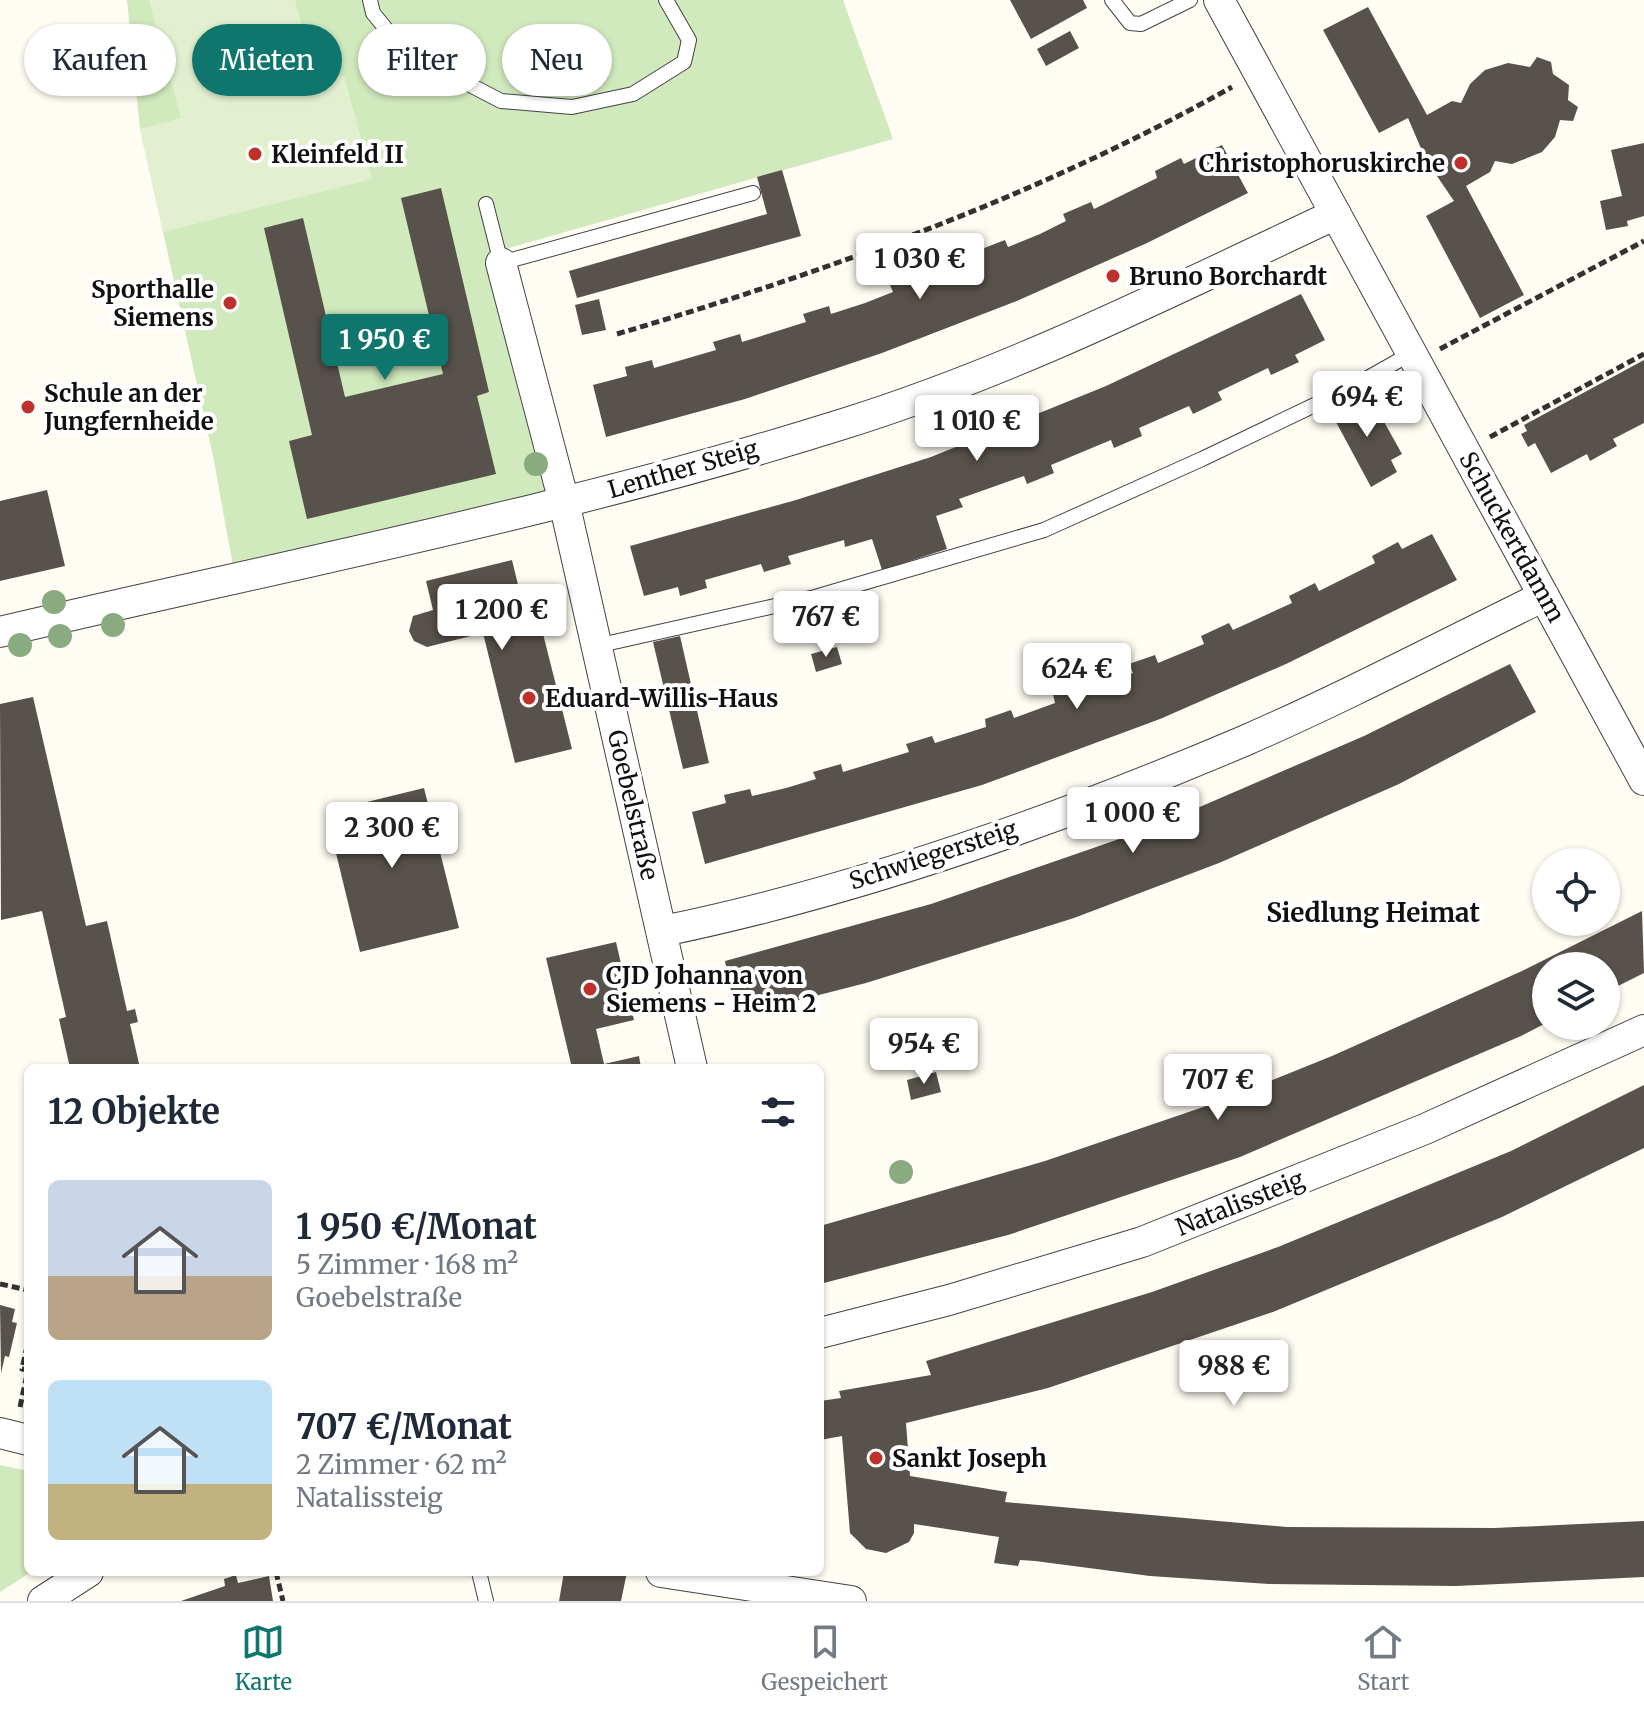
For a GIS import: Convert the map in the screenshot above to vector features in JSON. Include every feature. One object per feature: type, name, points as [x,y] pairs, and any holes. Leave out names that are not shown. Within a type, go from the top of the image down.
[{"type":"street","name":"Schuckertdamm","points":[[1219,0],[1336,214],[1424,352],[1544,596],[1644,780]]},
{"type":"street","name":"Lenther Steig","points":[[0,632],[564,502],[844,424],[980,374],[1097,326],[1336,214]]},
{"type":"street","name":"Goebelstraße","points":[[501,263],[564,502],[691,1064]]},
{"type":"street","name":"Schwiegersteig","points":[[663,931],[744,914],[839,885],[1012,831],[1140,783],[1247,739],[1544,596]]},
{"type":"street","name":"Natalissteig","points":[[824,1332],[949,1300],[1142,1242],[1425,1129],[1644,1030]]},
{"type":"street","points":[[43,1601],[82,1576]]},
{"type":"street","points":[[695,1576],[804,1589],[851,1601]]},
{"type":"lane","points":[[370,0],[373,13],[403,50],[501,101],[572,107],[633,94],[684,62],[689,40],[666,0]]},
{"type":"lane","points":[[1112,0],[1130,23],[1141,24],[1190,0]]},
{"type":"lane","points":[[486,204],[501,263],[753,193]]},
{"type":"lane","points":[[596,646],[815,597],[1044,530],[1202,459],[1424,352]]},
{"type":"lane","points":[[480,1576],[486,1601]]},
{"type":"path","points":[[617,334],[827,267],[961,217],[1029,189],[1237,85]]},
{"type":"path","points":[[1424,352],[1644,241]]},
{"type":"path","points":[[1484,441],[1644,354]]},
{"type":"path","points":[[0,1284],[24,1289]]},
{"type":"path","points":[[14,1437],[24,1389]]},
{"type":"path","points":[[277,1576],[283,1601]]},
{"type":"green space","points":[[127,0],[843,0],[893,139],[498,251],[564,502],[235,577],[213,456],[140,129],[137,96],[176,96],[176,24],[129,24]]},
{"type":"green space","name":"Kleinfeld II","points":[[149,0],[295,0],[302,24],[192,24],[192,96],[342,96],[344,75],[372,179],[163,232],[140,129],[181,118],[175,96],[176,24],[156,24]]},
{"type":"green space","points":[[0,1465],[24,1470],[25,1576],[0,1592]]},
{"type":"building","points":[[1010,0],[1083,0],[1087,8],[1031,39]]},
{"type":"building","name":"Christophoruskirche","points":[[1368,7],[1427,115],[1452,101],[1461,103],[1470,84],[1485,70],[1508,63],[1530,67],[1537,57],[1551,62],[1553,74],[1569,85],[1568,100],[1578,107],[1573,121],[1560,120],[1555,137],[1542,152],[1512,164],[1495,161],[1490,172],[1466,186],[1524,295],[1480,318],[1426,216],[1454,201],[1426,160],[1408,118],[1379,133],[1323,30]]},
{"type":"building","points":[[1070,31],[1079,48],[1046,66],[1037,49]]},
{"type":"building","points":[[1644,143],[1644,216],[1627,221],[1628,226],[1606,230],[1600,201],[1622,196],[1611,150]]},
{"type":"building","points":[[1222,145],[1248,193],[1147,243],[1019,300],[882,353],[745,399],[606,437],[593,385],[627,376],[625,367],[652,360],[654,368],[716,350],[713,342],[740,334],[742,342],[806,322],[803,314],[829,306],[831,314],[865,303],[893,292],[890,285],[916,275],[919,282],[982,257],[979,250],[1005,240],[1008,247],[1040,234],[1066,221],[1063,214],[1091,202],[1094,209],[1157,178],[1155,171],[1181,158],[1184,164]]},
{"type":"building","points":[[782,170],[801,236],[577,298],[569,271],[767,214],[757,177]]},
{"type":"building","points":[[441,188],[489,392],[477,396],[496,474],[307,519],[289,441],[312,435],[264,228],[303,218],[345,397],[443,374],[401,198]]},
{"type":"building","points":[[1301,294],[1325,340],[1295,355],[1299,362],[1271,375],[1268,368],[1218,392],[1222,400],[1193,414],[1189,406],[1139,428],[1142,436],[1114,448],[1111,440],[1051,465],[1054,473],[1027,484],[1024,476],[959,499],[963,507],[936,516],[947,549],[882,570],[872,539],[845,547],[844,540],[788,556],[791,564],[764,572],[761,564],[705,580],[707,588],[680,596],[678,587],[644,596],[630,546],[796,500],[931,457],[1106,386]]},
{"type":"building","points":[[599,299],[606,330],[582,335],[575,305]]},
{"type":"building","points":[[1644,360],[1644,423],[1613,439],[1617,446],[1590,461],[1587,454],[1551,473],[1535,443],[1528,447],[1521,434],[1527,431],[1524,425]]},
{"type":"building","points":[[1355,397],[1362,408],[1373,402],[1402,454],[1391,460],[1397,472],[1371,487],[1329,409]]},
{"type":"building","points":[[47,490],[65,566],[0,581],[0,501]]},
{"type":"building","points":[[1432,534],[1457,580],[1286,664],[1160,719],[982,785],[705,864],[692,812],[726,803],[724,795],[750,789],[752,796],[786,788],[816,779],[813,772],[841,764],[843,772],[909,752],[906,744],[932,736],[935,743],[986,727],[985,719],[1011,710],[1014,718],[1055,703],[1053,694],[1078,685],[1081,693],[1133,673],[1129,664],[1155,655],[1158,663],[1204,644],[1201,636],[1229,623],[1233,630],[1292,603],[1289,596],[1315,583],[1319,591],[1375,563],[1372,556],[1398,542],[1402,549]]},
{"type":"building","name":"Eduard-Willis-Haus","points":[[512,560],[523,605],[535,602],[572,749],[515,763],[483,633],[427,647],[414,641],[409,631],[413,616],[433,610],[426,581]]},
{"type":"building","points":[[680,636],[709,763],[683,769],[653,642]]},
{"type":"building","points":[[837,647],[842,664],[816,672],[811,654]]},
{"type":"building","points":[[1510,664],[1536,712],[1399,784],[1219,863],[1074,918],[866,983],[736,1016],[725,961],[931,904],[1151,828],[1364,736]]},
{"type":"building","points":[[33,697],[86,926],[107,921],[127,1011],[135,1009],[138,1022],[130,1024],[139,1064],[69,1064],[59,1019],[66,1017],[42,911],[1,920],[0,704]]},
{"type":"building","points":[[424,788],[459,928],[360,952],[326,812]]},
{"type":"building","points":[[1642,911],[1644,973],[1620,985],[1620,952],[1560,952],[1592,936],[1620,936],[1620,922]]},
{"type":"building","name":"CJD Johanna von Siemens - Heim 2","points":[[616,942],[634,1020],[596,1029],[604,1064],[571,1064],[546,958]]},
{"type":"building","points":[[1532,966],[1532,1030],[1521,1036],[1240,1157],[1008,1235],[824,1283],[824,1225],[1045,1161],[1215,1103],[1332,1056]]},
{"type":"building","name":"CJD Johanna von Siemens - Heim 2","points":[[639,1056],[640,1064],[604,1064]]},
{"type":"building","points":[[936,1072],[941,1092],[911,1100],[907,1080]]},
{"type":"building","points":[[1644,1085],[1644,1148],[1502,1217],[1273,1312],[1048,1388],[906,1423],[910,1476],[1007,1492],[1005,1502],[1287,1527],[1495,1528],[1644,1521],[1644,1577],[1456,1586],[1269,1584],[1150,1576],[1035,1561],[1020,1560],[1018,1566],[994,1563],[999,1537],[914,1524],[914,1533],[909,1542],[886,1553],[866,1549],[850,1533],[842,1436],[824,1439],[824,1400],[841,1398],[839,1391],[931,1375],[926,1361],[1152,1292],[1278,1247],[1511,1151]]},
{"type":"building","points":[[0,1305],[15,1309],[12,1322],[17,1323],[9,1357],[5,1356],[1,1373]]},
{"type":"building","points":[[236,1576],[238,1583],[269,1576],[273,1601],[181,1601],[225,1586],[224,1579]]},
{"type":"building","points":[[563,1576],[626,1576],[621,1601],[559,1601]]},
{"type":"place","name":"Kleinfeld II","points":[[255,154]]},
{"type":"place","name":"Christophoruskirche","points":[[1461,163]]},
{"type":"place","name":"Bruno Borchardt","points":[[1113,276]]},
{"type":"place","name":"Sporthalle Siemens","points":[[230,303]]},
{"type":"place","name":"Schule an der Jungfernheide","points":[[28,407]]},
{"type":"place","name":"Eduard-Willis-Haus","points":[[529,698]]},
{"type":"place","name":"CJD Johanna von Siemens - Heim 2","points":[[590,989]]},
{"type":"place","name":"Sankt Joseph","points":[[876,1458]]},
{"type":"district","name":"Siedlung Heimat","points":[[1373,912]]}]
